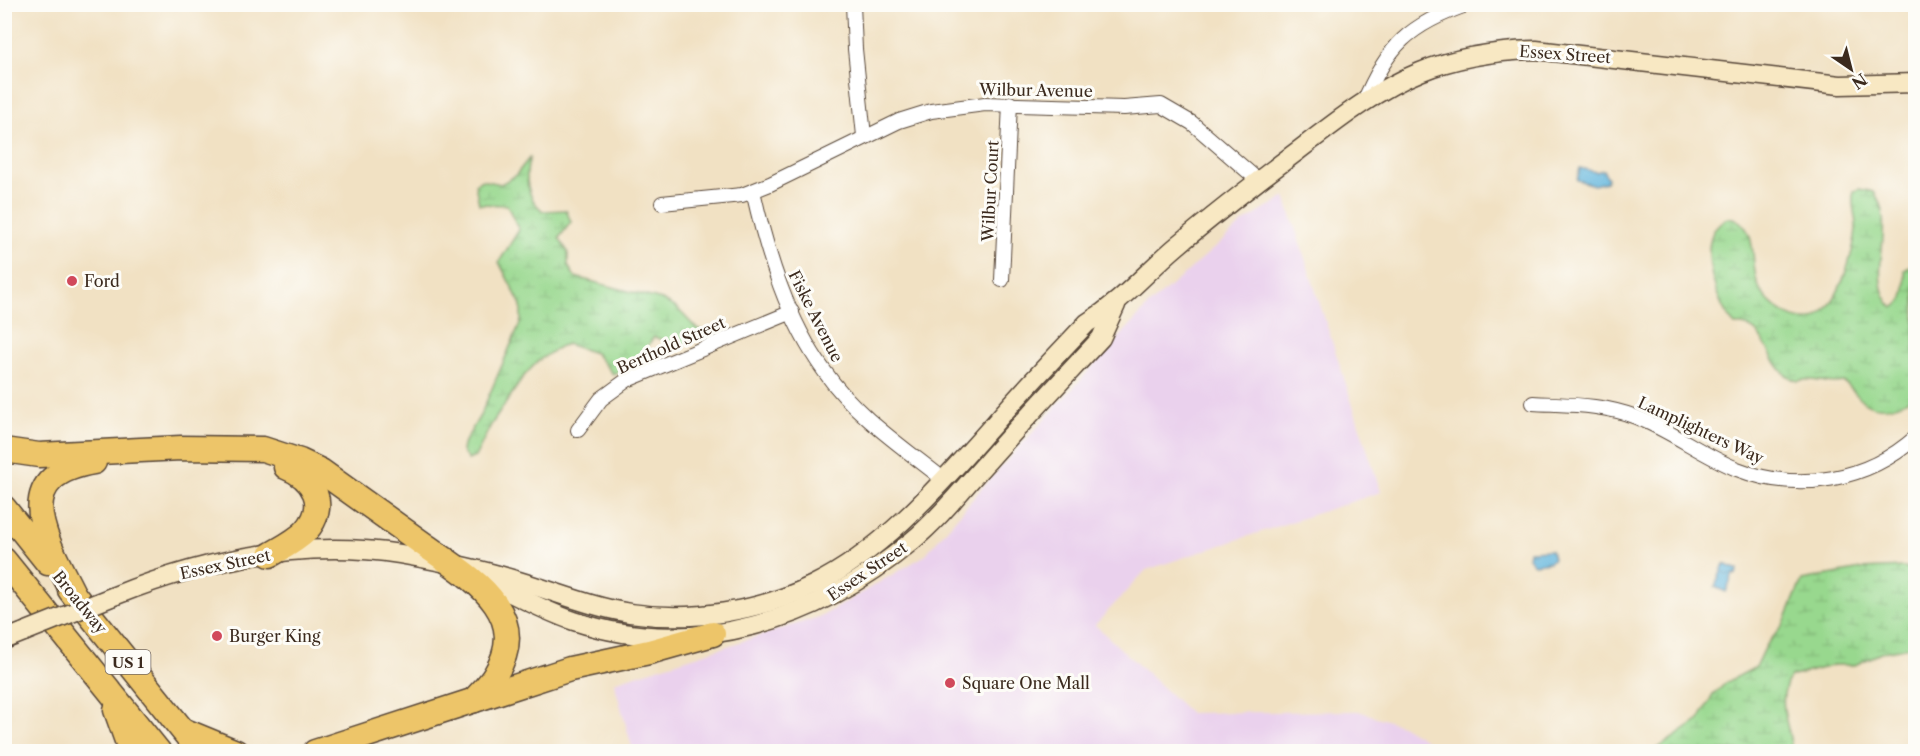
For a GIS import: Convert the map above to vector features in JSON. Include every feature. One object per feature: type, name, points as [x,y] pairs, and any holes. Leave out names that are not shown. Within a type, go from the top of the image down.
[{"type":"highway","points":[[4,450],[39,455],[181,448],[263,449],[300,461],[321,471],[456,565],[482,586],[492,598],[505,629],[506,643],[495,675],[474,699]]},
{"type":"highway","points":[[74,595],[43,531],[40,510],[42,496],[52,480],[69,468],[83,464],[177,457],[262,458],[302,474],[315,496],[313,520],[298,538],[270,555]]},
{"type":"highway","name":"Broadway","points":[[4,508],[200,752]]},
{"type":"highway","name":"Broadway","points":[[4,560],[159,752]]},
{"type":"highway","points":[[4,574],[45,610]]},
{"type":"highway","points":[[315,752],[570,669],[649,652],[713,634]]},
{"type":"highway","points":[[102,681],[121,721],[131,752]]},
{"type":"highway","points":[[183,730],[236,752]]},
{"type":"main road","name":"Essex Street","points":[[4,640],[114,596],[190,570],[297,550],[360,550],[398,554],[456,565],[614,610],[686,617],[711,614],[791,594],[837,571],[898,526],[1088,322],[1116,305],[1175,248],[1259,181],[1363,104],[1419,72],[1445,63],[1509,51],[1569,52],[1840,85],[1916,82]]},
{"type":"main road","name":"Essex Street","points":[[456,565],[575,621],[648,635],[713,634],[775,620],[834,596],[914,540],[1101,338],[1116,305]]},
{"type":"street","points":[[853,4],[864,136]]},
{"type":"street","points":[[1363,104],[1377,71],[1403,37],[1417,26],[1469,4]]},
{"type":"street","name":"Wilbur Avenue","points":[[662,203],[742,195],[864,136],[931,111],[1010,103],[1108,108],[1161,105],[1177,113],[1206,134],[1259,181]]},
{"type":"street","name":"Wilbur Court","points":[[1002,280],[1010,103]]},
{"type":"street","name":"Fiske Avenue","points":[[753,191],[769,255],[792,312],[825,372],[876,424],[943,479]]},
{"type":"street","name":"Berthold Street","points":[[578,430],[601,399],[627,380],[792,312]]},
{"type":"street","name":"Lamplighters Way","points":[[1533,404],[1582,405],[1624,413],[1666,431],[1737,469],[1791,482],[1825,480],[1862,470],[1896,453],[1916,437]]},
{"type":"shaded area","points":[[1285,197],[1381,492],[1146,570],[1095,625],[1190,713],[1358,711],[1401,725],[1444,751],[633,751],[614,682],[822,616],[924,556],[982,488],[1148,306],[1244,222]]},
{"type":"green space","points":[[530,157],[527,179],[533,200],[543,211],[566,210],[571,222],[559,238],[568,252],[568,266],[575,277],[662,300],[677,308],[696,328],[709,333],[680,346],[654,337],[647,347],[647,359],[613,374],[595,353],[567,344],[559,347],[538,361],[524,376],[491,425],[475,457],[468,460],[462,451],[463,445],[481,414],[521,321],[521,305],[499,262],[519,230],[507,205],[479,204],[475,184],[482,180],[501,184],[515,176]]},
{"type":"green space","points":[[1859,189],[1874,192],[1881,206],[1883,237],[1881,283],[1885,296],[1893,308],[1903,297],[1905,270],[1915,263],[1915,395],[1904,402],[1884,407],[1864,402],[1843,382],[1798,381],[1788,376],[1779,368],[1755,331],[1746,326],[1735,325],[1728,317],[1712,278],[1710,263],[1711,237],[1716,227],[1727,218],[1735,219],[1748,231],[1758,285],[1766,298],[1779,310],[1794,318],[1809,320],[1819,316],[1828,307],[1843,281],[1855,237],[1853,195],[1854,191]]},
{"type":"green space","points":[[1905,567],[1915,572],[1915,646],[1883,652],[1855,665],[1834,665],[1790,677],[1784,696],[1784,705],[1792,751],[1654,751],[1699,720],[1713,695],[1727,682],[1756,667],[1766,646],[1783,625],[1802,580],[1861,569]]},
{"type":"water","points":[[1580,168],[1596,172],[1603,170],[1608,178],[1606,182],[1594,185],[1577,180]]},
{"type":"water","points":[[1551,550],[1553,559],[1549,562],[1534,564],[1528,558],[1529,551]]},
{"type":"water","points":[[1724,564],[1738,570],[1736,575],[1733,574],[1726,592],[1715,587]]},
{"type":"place","name":"Ford","points":[[72,281]]},
{"type":"place","name":"Burger King","points":[[217,636]]},
{"type":"place","name":"Square One Mall","points":[[950,683]]}]
